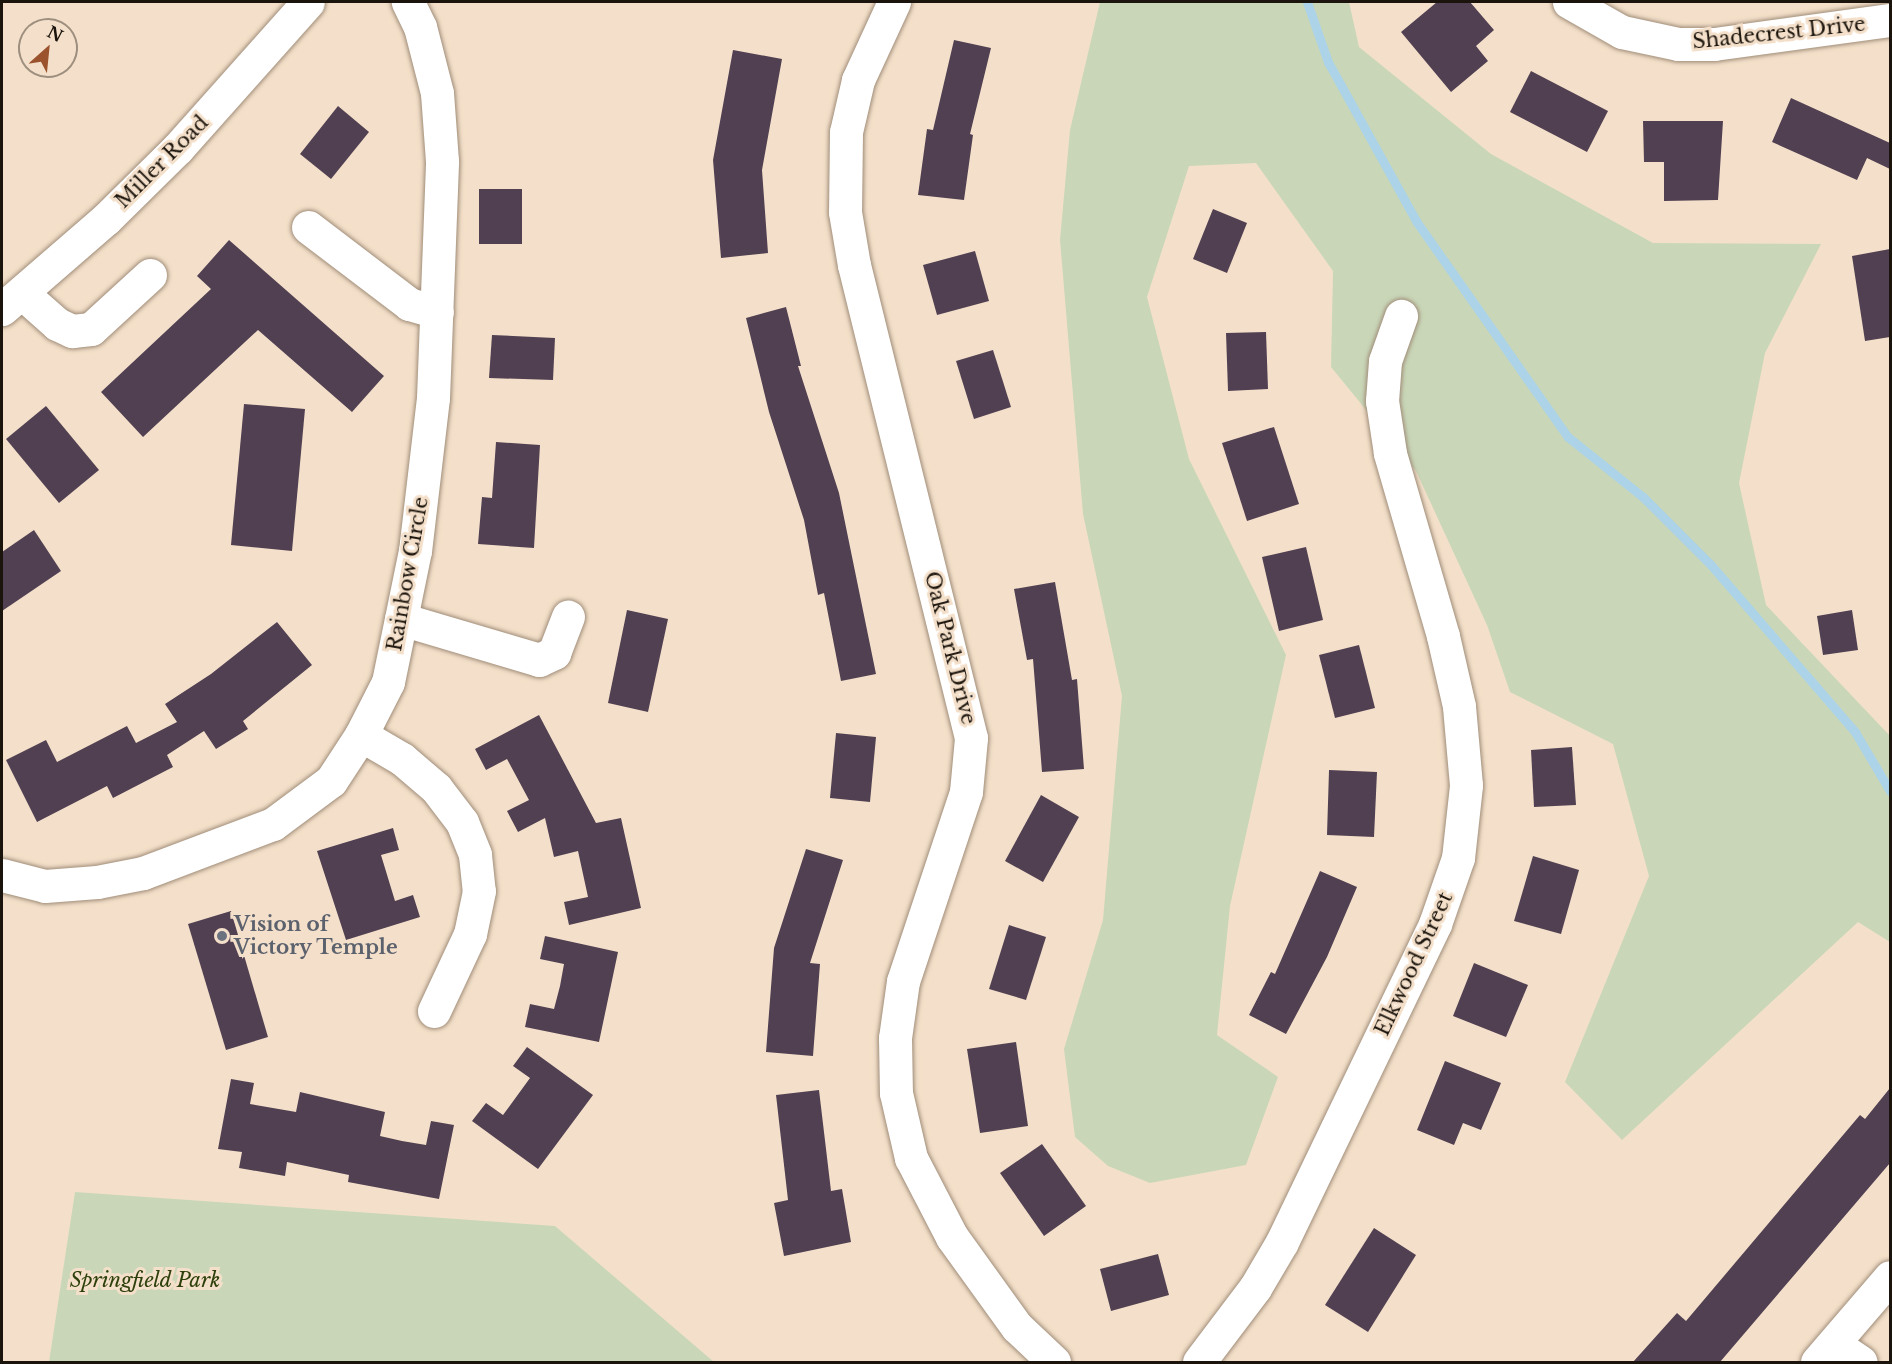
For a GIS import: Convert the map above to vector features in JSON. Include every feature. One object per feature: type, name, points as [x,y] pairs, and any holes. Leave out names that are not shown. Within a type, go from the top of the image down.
[{"type":"street","name":"Miller Road","points":[[12,301],[178,148],[308,2]]},
{"type":"street","name":"Rainbow Circle","points":[[2,875],[45,886],[97,882],[143,873],[273,824],[331,781],[361,735],[391,671],[415,551],[432,410],[441,124],[429,56],[408,2]]},
{"type":"street","name":"Oak Park Drive","points":[[894,2],[858,80],[846,132],[844,212],[854,265],[971,738],[966,792],[903,981],[895,1038],[896,1093],[911,1158],[952,1237],[1017,1327],[1054,1362]]},
{"type":"street","name":"Shadecrest Drive","points":[[1569,2],[1622,32],[1678,44],[1714,44],[1890,20]]},
{"type":"street","points":[[308,227],[409,304],[436,312]]},
{"type":"street","points":[[12,301],[72,331],[91,329],[150,274]]},
{"type":"street","name":"Elkwood Street","points":[[1199,1362],[1255,1288],[1293,1220],[1435,924],[1458,858],[1466,785],[1459,706],[1443,636],[1390,453],[1382,400],[1385,361],[1401,316]]},
{"type":"street","points":[[401,619],[539,660],[554,653],[567,617]]},
{"type":"street","points":[[361,735],[402,759],[436,788],[462,822],[475,855],[479,891],[470,934],[434,1011]]},
{"type":"street","points":[[1861,1362],[1825,1353],[1890,1277]]},
{"type":"green space","points":[[1100,2],[1349,2],[1359,47],[1491,154],[1653,243],[1821,244],[1765,353],[1739,483],[1766,605],[1890,736],[1890,942],[1858,922],[1622,1140],[1565,1082],[1649,876],[1613,744],[1510,692],[1487,625],[1416,471],[1331,367],[1333,271],[1256,163],[1189,166],[1147,297],[1189,459],[1286,655],[1230,906],[1217,1035],[1278,1077],[1246,1165],[1150,1183],[1108,1166],[1075,1137],[1064,1049],[1103,920],[1122,696],[1083,514],[1060,240],[1070,130]]},
{"type":"green space","name":"Springfield Park","points":[[75,1192],[555,1226],[714,1362],[49,1362]]},
{"type":"building","points":[[1437,2],[1470,2],[1494,30],[1476,46],[1488,61],[1451,92],[1401,32]]},
{"type":"building","points":[[954,40],[991,48],[970,134],[973,135],[964,200],[918,195],[927,129],[933,130]]},
{"type":"building","points":[[733,50],[782,59],[762,170],[768,253],[721,258],[713,160]]},
{"type":"building","points":[[1531,71],[1608,111],[1587,152],[1510,112]]},
{"type":"building","points":[[1791,98],[1890,143],[1890,169],[1867,158],[1857,180],[1772,142]]},
{"type":"building","points":[[338,106],[369,132],[331,179],[300,154]]},
{"type":"building","points":[[1643,121],[1723,121],[1718,200],[1664,201],[1664,162],[1644,162]]},
{"type":"building","points":[[479,189],[522,189],[522,244],[479,244]]},
{"type":"building","points":[[1213,209],[1247,223],[1227,273],[1193,259]]},
{"type":"building","points":[[229,240],[384,376],[352,412],[258,330],[143,437],[101,392],[211,289],[197,276]]},
{"type":"building","points":[[1890,249],[1890,337],[1865,341],[1852,256]]},
{"type":"building","points":[[975,251],[989,301],[937,315],[923,265]]},
{"type":"building","points":[[786,307],[801,366],[798,366],[839,493],[876,674],[841,681],[824,593],[818,595],[804,520],[769,412],[746,318]]},
{"type":"building","points":[[1266,332],[1268,389],[1228,391],[1226,333]]},
{"type":"building","points":[[492,335],[555,338],[553,380],[489,378]]},
{"type":"building","points":[[993,350],[1011,407],[974,419],[956,361]]},
{"type":"building","points":[[244,404],[305,409],[292,551],[231,545]]},
{"type":"building","points":[[46,406],[99,470],[59,503],[6,439]]},
{"type":"building","points":[[1274,427],[1299,504],[1247,521],[1222,443]]},
{"type":"building","points":[[496,442],[540,445],[534,548],[478,544],[482,497],[492,498]]},
{"type":"building","points":[[34,530],[61,571],[2,611],[2,552]]},
{"type":"building","points":[[1306,547],[1323,620],[1279,631],[1262,557]]},
{"type":"building","points":[[1055,582],[1072,680],[1077,679],[1084,769],[1042,772],[1033,659],[1027,660],[1014,589]]},
{"type":"building","points":[[627,610],[668,619],[648,712],[608,703]]},
{"type":"building","points":[[1852,610],[1858,650],[1823,655],[1817,616]]},
{"type":"building","points":[[277,622],[312,665],[243,721],[248,729],[216,749],[204,731],[167,755],[173,767],[113,798],[107,786],[37,822],[6,760],[46,740],[57,762],[127,726],[136,743],[177,722],[165,704],[211,674]]},
{"type":"building","points":[[1359,645],[1375,708],[1335,718],[1319,655]]},
{"type":"building","points":[[539,715],[596,823],[621,818],[641,908],[569,925],[564,902],[588,897],[578,851],[554,857],[545,818],[518,832],[507,811],[529,800],[507,759],[486,770],[475,749]]},
{"type":"building","points":[[836,733],[876,737],[870,802],[830,798]]},
{"type":"building","points":[[1572,747],[1576,805],[1534,807],[1531,750]]},
{"type":"building","points":[[1329,770],[1377,772],[1374,837],[1327,835]]},
{"type":"building","points":[[1041,795],[1079,817],[1043,882],[1005,861]]},
{"type":"building","points":[[393,828],[399,850],[381,855],[395,901],[413,895],[420,917],[346,940],[317,851]]},
{"type":"building","points":[[806,849],[843,860],[810,963],[820,964],[813,1056],[766,1052],[774,948]]},
{"type":"building","points":[[1533,856],[1579,870],[1561,934],[1514,921]]},
{"type":"building","points":[[1320,871],[1357,887],[1327,957],[1286,1034],[1249,1015],[1271,972],[1275,974]]},
{"type":"building","points":[[231,911],[268,1037],[226,1050],[188,924]]},
{"type":"building","points":[[1009,925],[1046,937],[1026,1000],[989,989]]},
{"type":"building","points":[[545,936],[618,952],[599,1042],[525,1027],[530,1004],[554,1009],[560,986],[564,964],[540,959]]},
{"type":"building","points":[[1474,963],[1528,985],[1506,1037],[1453,1016]]},
{"type":"building","points":[[1016,1042],[1028,1126],[980,1133],[967,1049]]},
{"type":"building","points":[[527,1047],[593,1095],[538,1169],[472,1121],[486,1103],[503,1115],[530,1078],[513,1066]]},
{"type":"building","points":[[1445,1061],[1501,1083],[1481,1130],[1463,1123],[1454,1145],[1417,1130]]},
{"type":"building","points":[[231,1079],[254,1083],[250,1104],[296,1112],[300,1092],[385,1112],[380,1136],[402,1141],[426,1145],[431,1121],[454,1125],[439,1199],[348,1182],[349,1175],[287,1162],[285,1176],[239,1168],[242,1152],[218,1149]]},
{"type":"building","points":[[1890,1088],[1890,1163],[1720,1362],[1633,1362],[1677,1313],[1686,1321],[1860,1115],[1865,1119]]},
{"type":"building","points":[[819,1090],[831,1191],[842,1189],[851,1242],[784,1256],[774,1203],[788,1200],[776,1095]]},
{"type":"building","points":[[1042,1144],[1086,1206],[1044,1236],[1000,1173]]},
{"type":"building","points":[[1374,1228],[1416,1255],[1368,1332],[1325,1305]]},
{"type":"building","points":[[1158,1254],[1169,1295],[1111,1311],[1100,1269]]},
{"type":"waterway","points":[[1307,2],[1328,62],[1416,221],[1568,437],[1643,497],[1711,565],[1855,732],[1890,791]]},
{"type":"place","name":"Vision of Victory Temple","points":[[222,936]]}]
